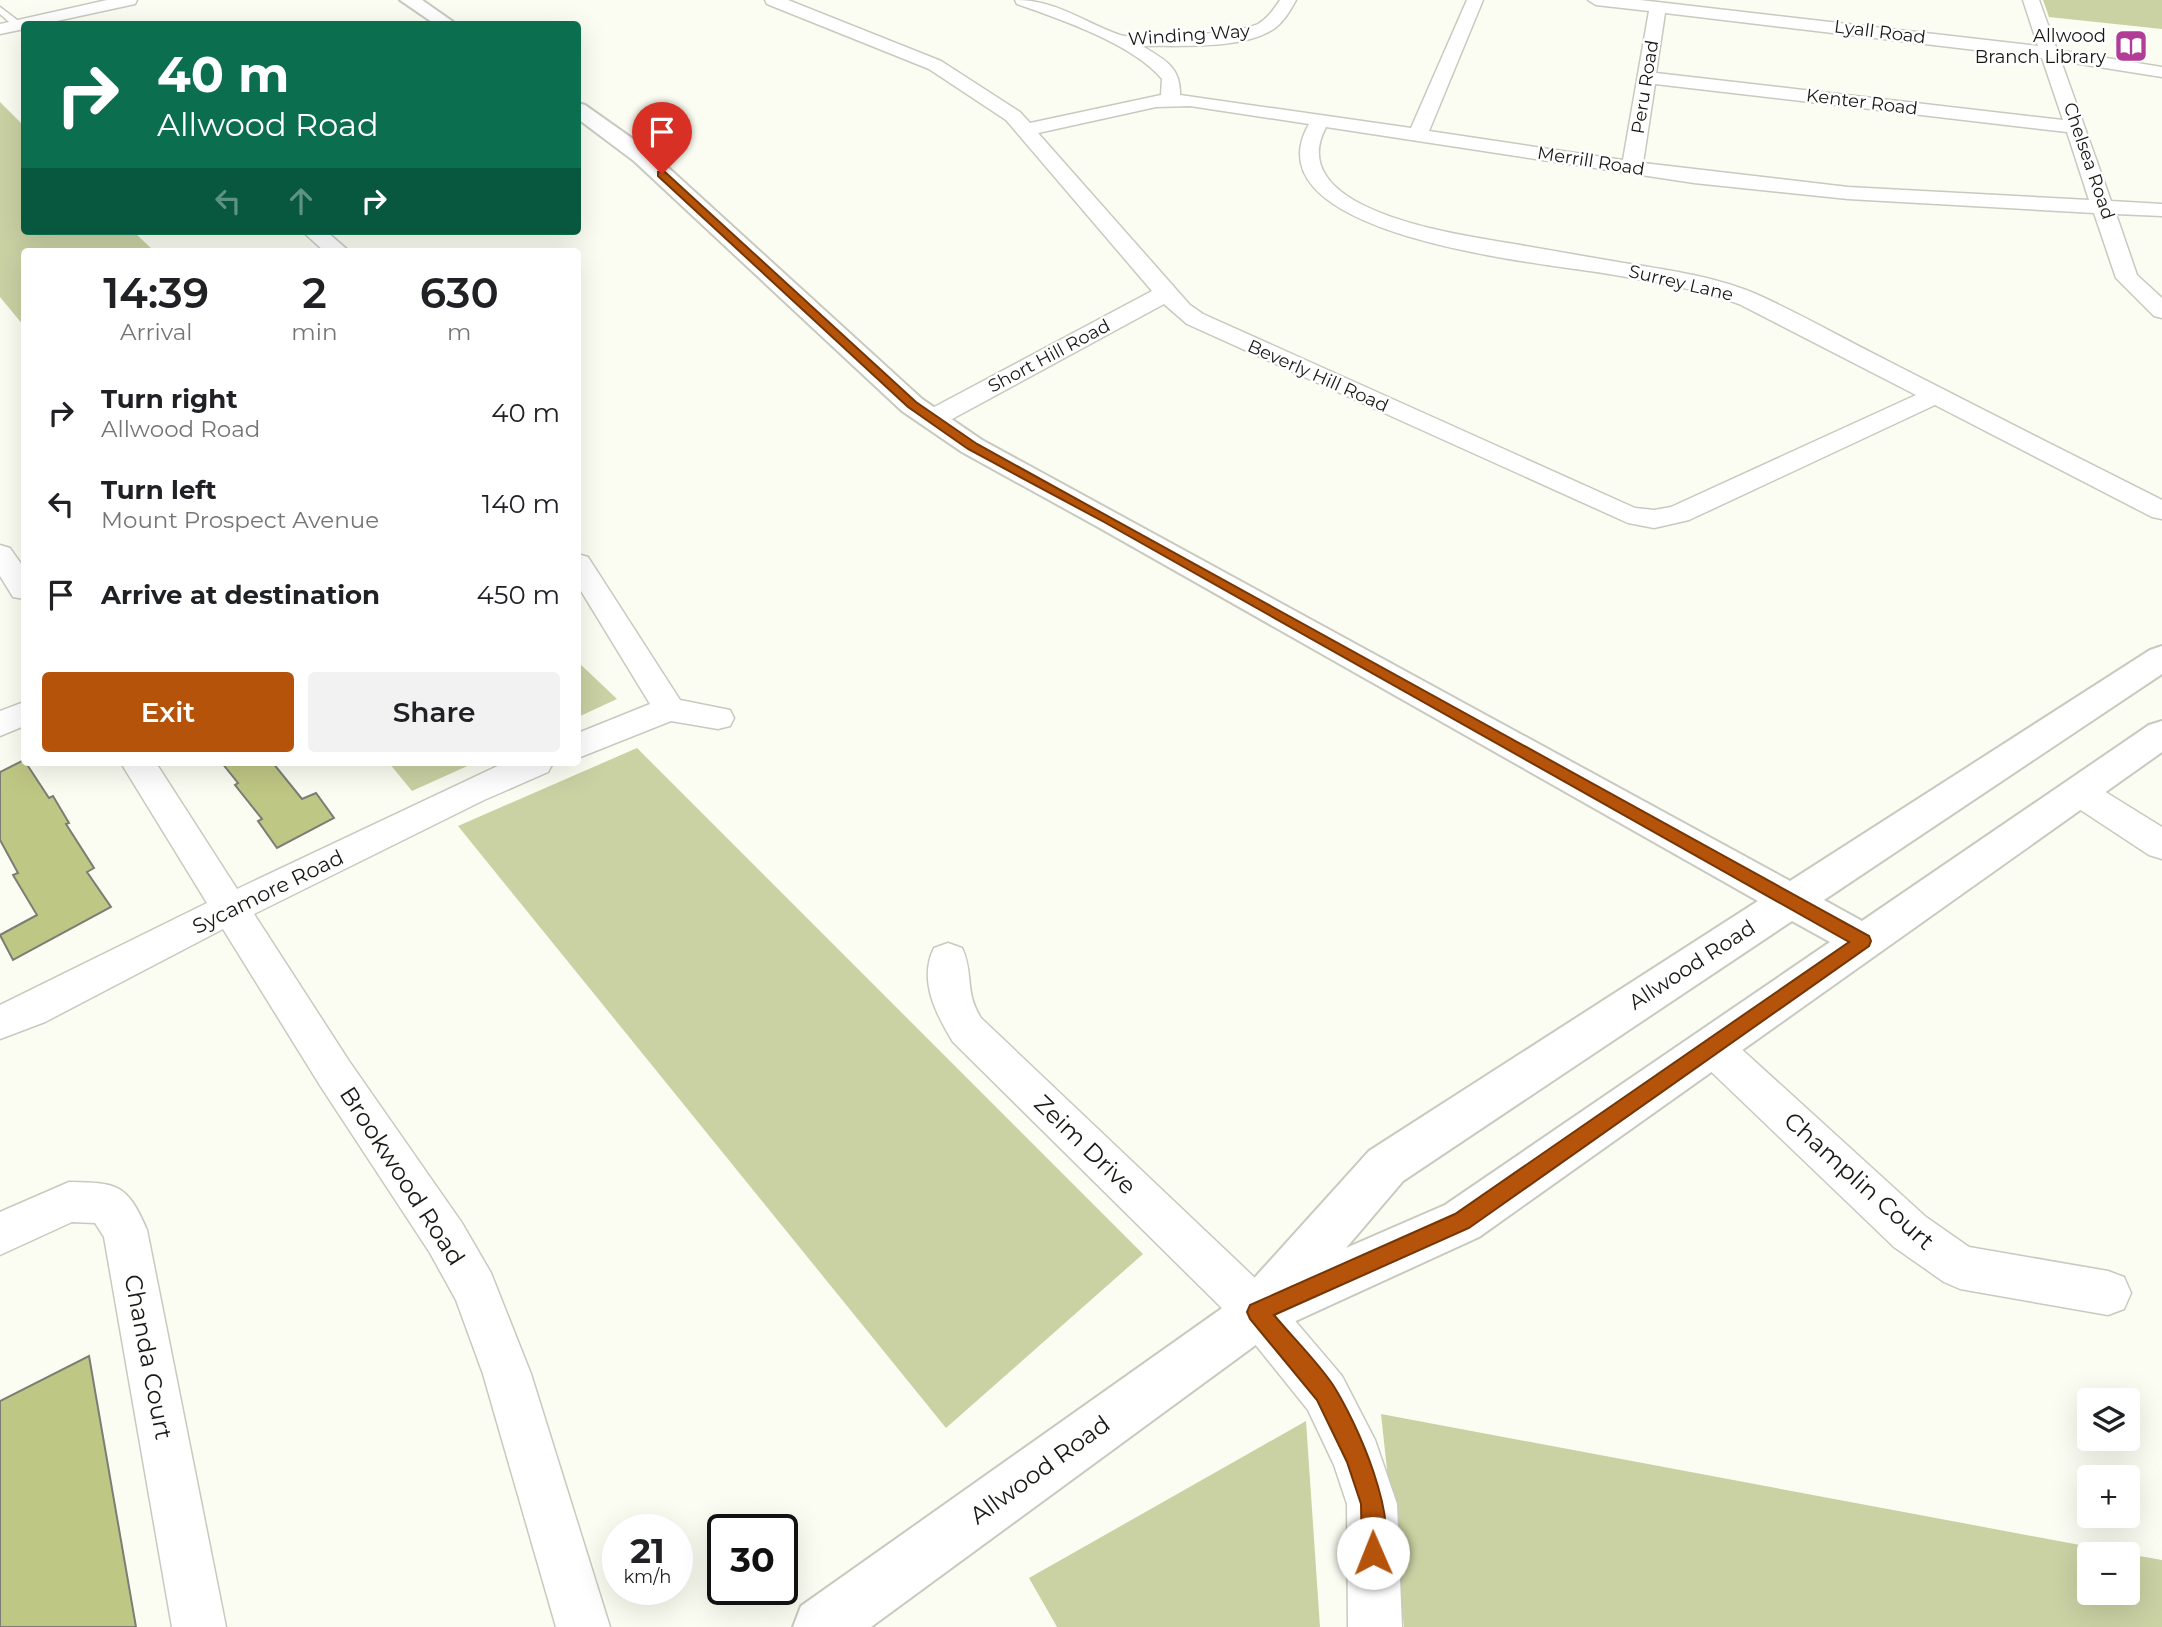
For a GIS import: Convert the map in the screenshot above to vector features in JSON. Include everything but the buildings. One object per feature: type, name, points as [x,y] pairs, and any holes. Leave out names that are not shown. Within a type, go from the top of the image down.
[{"type":"main road","points":[[409,0],[442,21]]},
{"type":"main road","points":[[581,112],[642,156],[912,405],[972,446],[1863,941]]},
{"type":"main road","name":"Allwood Road","points":[[1258,1312],[1386,1166],[2162,658]]},
{"type":"main road","name":"Allwood Road","points":[[822,1627],[1258,1312],[1462,1221],[2162,734]]},
{"type":"street","points":[[53,21],[129,0]]},
{"type":"street","name":"Beverly Hill Road","points":[[773,0],[935,65],[1013,116],[1182,310],[1195,319],[1628,515],[1654,519],[1679,514],[1937,395]]},
{"type":"street","points":[[1023,0],[1081,21],[1167,71],[1171,78],[1170,100]]},
{"type":"street","points":[[1049,9],[1076,0]]},
{"type":"street","name":"Winding Way","points":[[1118,41],[1218,37],[1251,32],[1271,23],[1288,0]]},
{"type":"street","points":[[1418,134],[1475,0]]},
{"type":"street","name":"Lyall Road","points":[[1596,0],[2052,54],[2162,72]]},
{"type":"street","name":"Chelsea Road","points":[[2031,0],[2105,207],[2127,278],[2162,311]]},
{"type":"street","name":"Peru Road","points":[[1632,168],[1658,7]]},
{"type":"street","points":[[0,29],[21,25]]},
{"type":"street","name":"Kenter Road","points":[[1646,76],[2077,127]]},
{"type":"street","name":"Merrill Road","points":[[1026,130],[1170,100],[1208,102],[1694,177],[1848,193],[2162,210]]},
{"type":"street","name":"Surrey Lane","points":[[1321,119],[1309,134],[1310,167],[1327,187],[1381,222],[1460,242],[1657,275],[1723,290],[1774,311],[2162,511]]},
{"type":"street","points":[[318,235],[334,248]]},
{"type":"street","name":"Short Hill Road","points":[[932,419],[1167,293]]},
{"type":"street","points":[[0,554],[21,586]]},
{"type":"street","points":[[581,567],[669,709]]},
{"type":"street","points":[[581,745],[669,709],[718,718]]},
{"type":"street","points":[[0,724],[21,714]]},
{"type":"street","name":"Brookwood Road","points":[[140,766],[233,909],[335,1074],[446,1238],[475,1289],[507,1374],[583,1627]]},
{"type":"street","name":"Sycamore Road","points":[[0,1022],[31,1010],[472,792],[530,766]]},
{"type":"street","points":[[2079,792],[2162,845]]},
{"type":"street","name":"Zeim Drive","points":[[948,959],[951,1004],[967,1030],[1258,1312],[1325,1393],[1357,1458],[1372,1504],[1375,1627]]},
{"type":"street","name":"Champlin Court","points":[[1712,1047],[1910,1232],[1961,1267],[2108,1293]]},
{"type":"street","name":"Chanda Court","points":[[0,1234],[69,1202],[107,1203],[124,1230],[199,1627]]},
{"type":"lane","points":[[0,10],[18,25]]},
{"type":"green space","points":[[2043,0],[2162,0],[2162,29],[2049,17]]},
{"type":"green space","points":[[0,102],[21,123],[21,235],[137,235],[151,248],[21,248],[21,322],[0,297]]},
{"type":"green space","points":[[581,665],[617,699],[581,716]]},
{"type":"green space","points":[[637,748],[1143,1254],[946,1428],[458,826]]},
{"type":"green space","points":[[391,766],[467,766],[412,791]]},
{"type":"green space","points":[[1381,1414],[2077,1544],[2077,1605],[2140,1605],[2140,1556],[2162,1560],[2162,1627],[1404,1627]]},
{"type":"green space","points":[[1306,1421],[1320,1627],[1057,1627],[1029,1578]]},
{"type":"place","name":"Allwood Branch Library","points":[[2131,46]]},
{"type":"route","points":[[662,174],[912,405],[972,446],[1863,941],[1462,1221],[1258,1312],[1325,1393],[1357,1458],[1372,1504],[1373,1553]]}]
